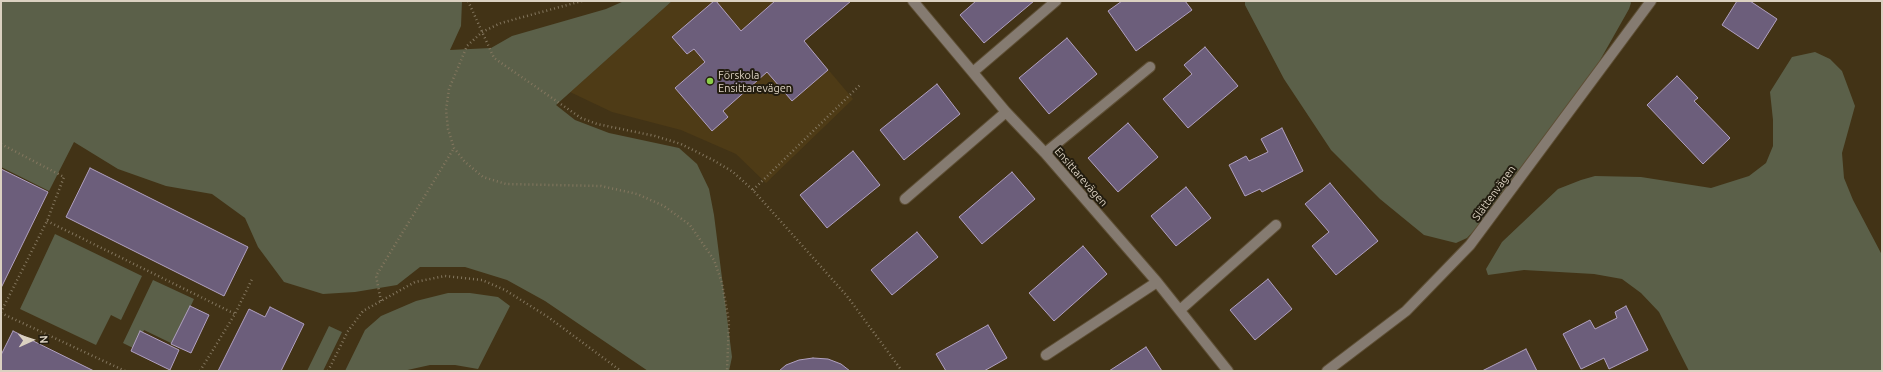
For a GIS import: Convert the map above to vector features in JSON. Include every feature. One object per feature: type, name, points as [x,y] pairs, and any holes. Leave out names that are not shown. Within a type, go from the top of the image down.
[{"type":"street","name":"Ensittarevägen","points":[[913,1],[1006,112],[1045,154],[1157,282],[1228,371]]},
{"type":"street","points":[[973,72],[1056,1]]},
{"type":"street","name":"Slättenvägen","points":[[1327,371],[1406,311],[1470,245],[1651,1]]},
{"type":"street","points":[[1045,154],[1150,67]]},
{"type":"street","points":[[905,199],[1006,112]]},
{"type":"street","points":[[1180,310],[1276,225]]},
{"type":"street","points":[[1046,355],[1157,282]]},
{"type":"path","points":[[468,1],[494,58],[581,118],[597,124],[655,136],[681,144],[720,164],[732,172],[753,190],[847,296],[902,371]]},
{"type":"path","points":[[582,1],[501,23],[482,32],[467,46],[449,89],[446,110],[448,129],[454,148],[465,162],[483,177],[506,184],[601,186],[637,194],[664,206],[690,225],[714,260],[722,283],[729,322],[727,371]]},
{"type":"path","points":[[753,190],[861,84]]},
{"type":"path","points":[[1,144],[64,177],[47,221],[1,313],[125,371]]},
{"type":"path","points":[[381,301],[376,276],[454,148]]},
{"type":"path","points":[[47,221],[235,314]]},
{"type":"path","points":[[328,371],[348,332],[363,311],[415,282],[445,276],[482,280],[505,290],[548,317],[621,371]]},
{"type":"path","points":[[200,371],[235,314],[253,277]]},
{"type":"shaded area","name":"Förskola Ensittarevägen","points":[[672,1],[851,1],[804,41],[853,99],[766,183],[736,154],[681,130],[612,112],[570,92]]},
{"type":"green space","points":[[1,1],[462,1],[461,26],[450,50],[491,48],[512,36],[606,9],[624,1],[672,1],[556,105],[575,120],[609,133],[679,148],[697,164],[709,189],[714,215],[732,357],[729,371],[648,371],[545,301],[507,280],[465,267],[420,267],[397,285],[355,292],[323,294],[284,282],[258,247],[245,218],[212,194],[166,186],[118,169],[74,142],[49,191],[1,167]]},
{"type":"green space","points":[[1245,1],[1630,1],[1631,3],[1599,62],[1479,225],[1467,238],[1456,243],[1424,235],[1380,199],[1331,150],[1284,79],[1245,5]]},
{"type":"green space","points":[[1815,52],[1830,59],[1842,71],[1855,106],[1842,153],[1844,178],[1853,200],[1882,255],[1882,371],[1689,371],[1659,312],[1641,293],[1622,279],[1594,274],[1524,270],[1488,275],[1486,269],[1502,242],[1558,189],[1581,180],[1595,176],[1641,177],[1711,188],[1749,176],[1766,163],[1773,146],[1773,120],[1770,92],[1792,57]]},
{"type":"green space","points":[[55,234],[142,276],[121,320],[111,315],[96,345],[20,309]]},
{"type":"green space","points":[[153,280],[194,299],[173,344],[144,330],[135,349],[123,343]]},
{"type":"green space","points":[[448,293],[470,293],[498,297],[510,306],[478,369],[455,365],[430,365],[403,371],[345,371],[365,330],[381,316],[416,301]]},
{"type":"green space","points":[[329,326],[342,332],[323,371],[307,371]]},
{"type":"building","points":[[714,1],[716,1],[741,31],[775,1],[851,1],[804,41],[828,70],[792,101],[767,72],[723,111],[728,117],[712,131],[675,88],[705,62],[694,49],[687,54],[672,37]]},
{"type":"building","points":[[976,1],[1034,1],[984,43],[960,15]]},
{"type":"building","points":[[1122,1],[1185,1],[1192,10],[1136,51],[1108,11]]},
{"type":"building","points":[[1737,1],[1750,1],[1777,19],[1758,49],[1722,25]]},
{"type":"building","points":[[1067,38],[1097,74],[1049,114],[1019,78]]},
{"type":"building","points":[[1205,47],[1238,86],[1188,128],[1163,99],[1192,74],[1184,65]]},
{"type":"building","points":[[1677,76],[1698,98],[1694,101],[1730,138],[1703,164],[1647,105]]},
{"type":"building","points":[[937,84],[960,114],[904,160],[880,130]]},
{"type":"building","points":[[1128,123],[1158,157],[1118,192],[1088,158]]},
{"type":"building","points":[[1282,128],[1303,171],[1262,192],[1260,189],[1245,196],[1229,165],[1246,156],[1249,161],[1268,152],[1261,139]]},
{"type":"building","points":[[853,151],[880,185],[827,228],[800,195]]},
{"type":"building","points":[[90,168],[248,247],[224,296],[66,217]]},
{"type":"building","points":[[1,169],[48,192],[1,288]]},
{"type":"building","points":[[1012,172],[1035,199],[982,244],[959,217]]},
{"type":"building","points":[[1330,183],[1378,241],[1336,275],[1312,246],[1329,232],[1305,204]]},
{"type":"building","points":[[1186,187],[1211,218],[1176,246],[1151,216]]},
{"type":"building","points":[[917,232],[938,257],[892,295],[871,270]]},
{"type":"building","points":[[1083,246],[1107,274],[1054,321],[1029,293]]},
{"type":"building","points":[[1268,279],[1292,309],[1255,340],[1230,310]]},
{"type":"building","points":[[190,306],[209,315],[191,353],[171,344]]},
{"type":"building","points":[[1626,306],[1648,350],[1609,369],[1604,358],[1581,369],[1563,334],[1590,320],[1595,329],[1617,318],[1615,312]]},
{"type":"building","points":[[270,307],[304,324],[281,371],[218,371],[249,309],[265,317]]},
{"type":"building","points":[[988,325],[1007,358],[984,371],[946,371],[936,354]]},
{"type":"building","points":[[13,331],[94,371],[1,371],[1,355]]},
{"type":"building","points":[[140,331],[179,350],[170,370],[131,351]]},
{"type":"building","points":[[1146,347],[1162,371],[1109,371]]},
{"type":"building","points":[[1526,349],[1537,371],[1482,371]]},
{"type":"building","points":[[813,358],[828,359],[841,364],[850,371],[779,371],[786,365],[799,360]]},
{"type":"place","name":"Förskola Ensittarevägen","points":[[710,81]]}]
